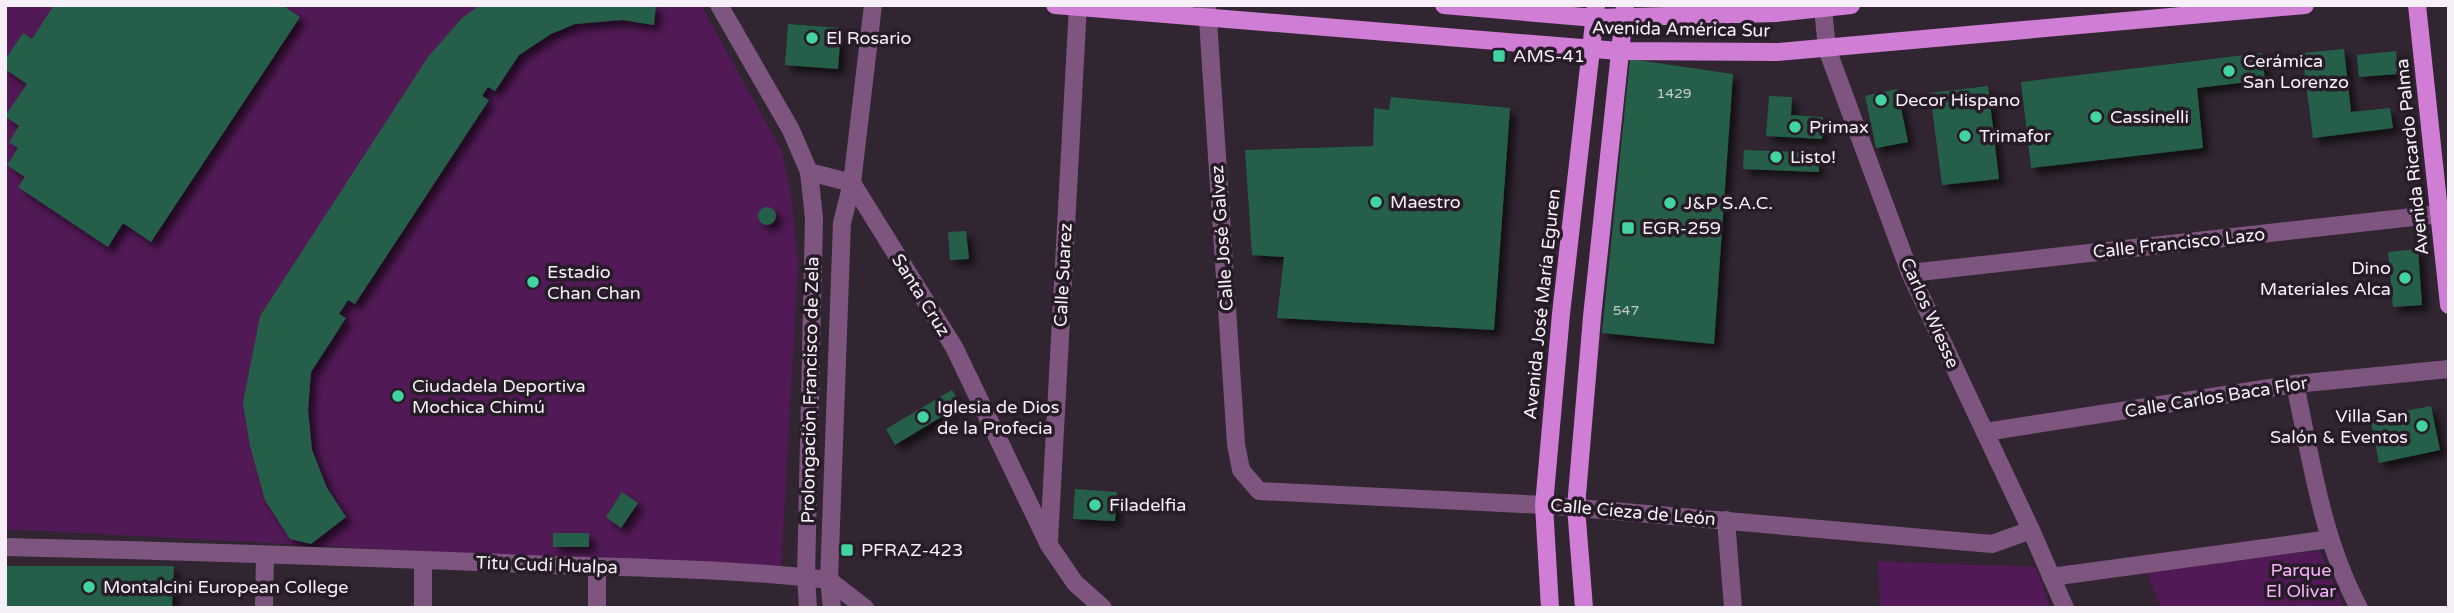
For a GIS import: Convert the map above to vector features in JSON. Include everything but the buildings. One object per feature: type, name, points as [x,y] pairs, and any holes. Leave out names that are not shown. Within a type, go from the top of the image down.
[{"type":"main road","name":"Avenida América Sur","points":[[1055,5],[1207,12],[1446,37],[1619,51],[1777,52],[2305,5]]},
{"type":"main road","name":"Avenida América Sur","points":[[1445,5],[1595,12],[1776,13],[1851,5]]},
{"type":"main road","points":[[1445,5],[1446,37]]},
{"type":"main road","name":"Avenida Ricardo Palma","points":[[2417,5],[2444,213],[2449,305]]},
{"type":"main road","points":[[1584,608],[1576,507],[1592,317],[1624,11]]},
{"type":"main road","name":"Avenida José María Eguren","points":[[1550,608],[1544,505],[1561,314],[1595,12]]},
{"type":"main road","points":[[1561,314],[1592,317]]},
{"type":"street","points":[[719,5],[791,130],[808,172],[852,183]]},
{"type":"street","name":"Prolongación Francisco de Zela","points":[[832,608],[829,579],[842,223],[852,183],[873,5]]},
{"type":"street","name":"Calle Suarez","points":[[1049,545],[1078,6]]},
{"type":"street","name":"Carlos Wiesse","points":[[1823,8],[1827,49],[1910,273],[2065,608]]},
{"type":"street","name":"Calle José Galvez","points":[[1207,12],[1236,444],[1241,470]]},
{"type":"street","name":"Prolongación Francisco de Zela","points":[[808,172],[814,218],[806,577],[808,608]]},
{"type":"street","name":"Santa Cruz","points":[[852,183],[954,347],[1049,545],[1075,583],[1103,608]]},
{"type":"street","name":"Calle Francisco Lazo","points":[[1910,273],[2444,213]]},
{"type":"street","name":"Calle Carlos Baca Flor","points":[[1984,432],[2295,384],[2449,369]]},
{"type":"street","points":[[2295,384],[2330,539],[2340,570],[2358,608]]},
{"type":"street","name":"Calle Cieza de León","points":[[1241,470],[1259,491],[1576,507],[1992,544],[2031,530]]},
{"type":"street","points":[[1726,520],[1733,608]]},
{"type":"street","points":[[2051,577],[2330,539]]},
{"type":"street","name":"Titu Cudi Hualpa","points":[[5,547],[423,560],[829,579]]},
{"type":"street","points":[[264,608],[265,555]]},
{"type":"street","points":[[423,560],[423,608]]},
{"type":"street","points":[[597,567],[597,608]]},
{"type":"street","points":[[829,579],[865,608]]},
{"type":"green space","name":"Ciudadela Deportiva Mochica Chimú","points":[[5,5],[701,5],[782,151],[790,188],[798,264],[781,570],[5,529]]},
{"type":"green space","name":"Parque El Olivar","points":[[2320,551],[2344,608],[2161,608],[2144,565]]},
{"type":"green space","points":[[1878,561],[2036,567],[2050,608],[1880,608]]},
{"type":"place","name":"El Rosario","points":[[812,38]]},
{"type":"place","name":"AMS-41","points":[[1499,56]]},
{"type":"place","name":"Cerámica San Lorenzo","points":[[2229,71]]},
{"type":"place","name":"Decor Hispano","points":[[1881,100]]},
{"type":"place","name":"Cassinelli","points":[[2096,117]]},
{"type":"place","name":"Primax","points":[[1795,127]]},
{"type":"place","name":"Trimafor","points":[[1965,136]]},
{"type":"place","name":"Listo!","points":[[1776,157]]},
{"type":"place","name":"Maestro","points":[[1376,202]]},
{"type":"place","name":"J&P S.A.C.","points":[[1670,203]]},
{"type":"place","name":"EGR-259","points":[[1628,228]]},
{"type":"place","name":"Dino Materiales Alca","points":[[2405,278]]},
{"type":"place","name":"Estadio Chan Chan","points":[[533,282]]},
{"type":"place","name":"Ciudadela Deportiva Mochica Chimú","points":[[398,396]]},
{"type":"place","name":"Iglesia de Dios de la Profecia","points":[[923,417]]},
{"type":"place","name":"Villa San Salón & Eventos","points":[[2422,426]]},
{"type":"place","name":"Filadelfia","points":[[1095,505]]},
{"type":"place","name":"PFRAZ-423","points":[[847,550]]},
{"type":"place","name":"Montalcini European College","points":[[89,587]]}]
